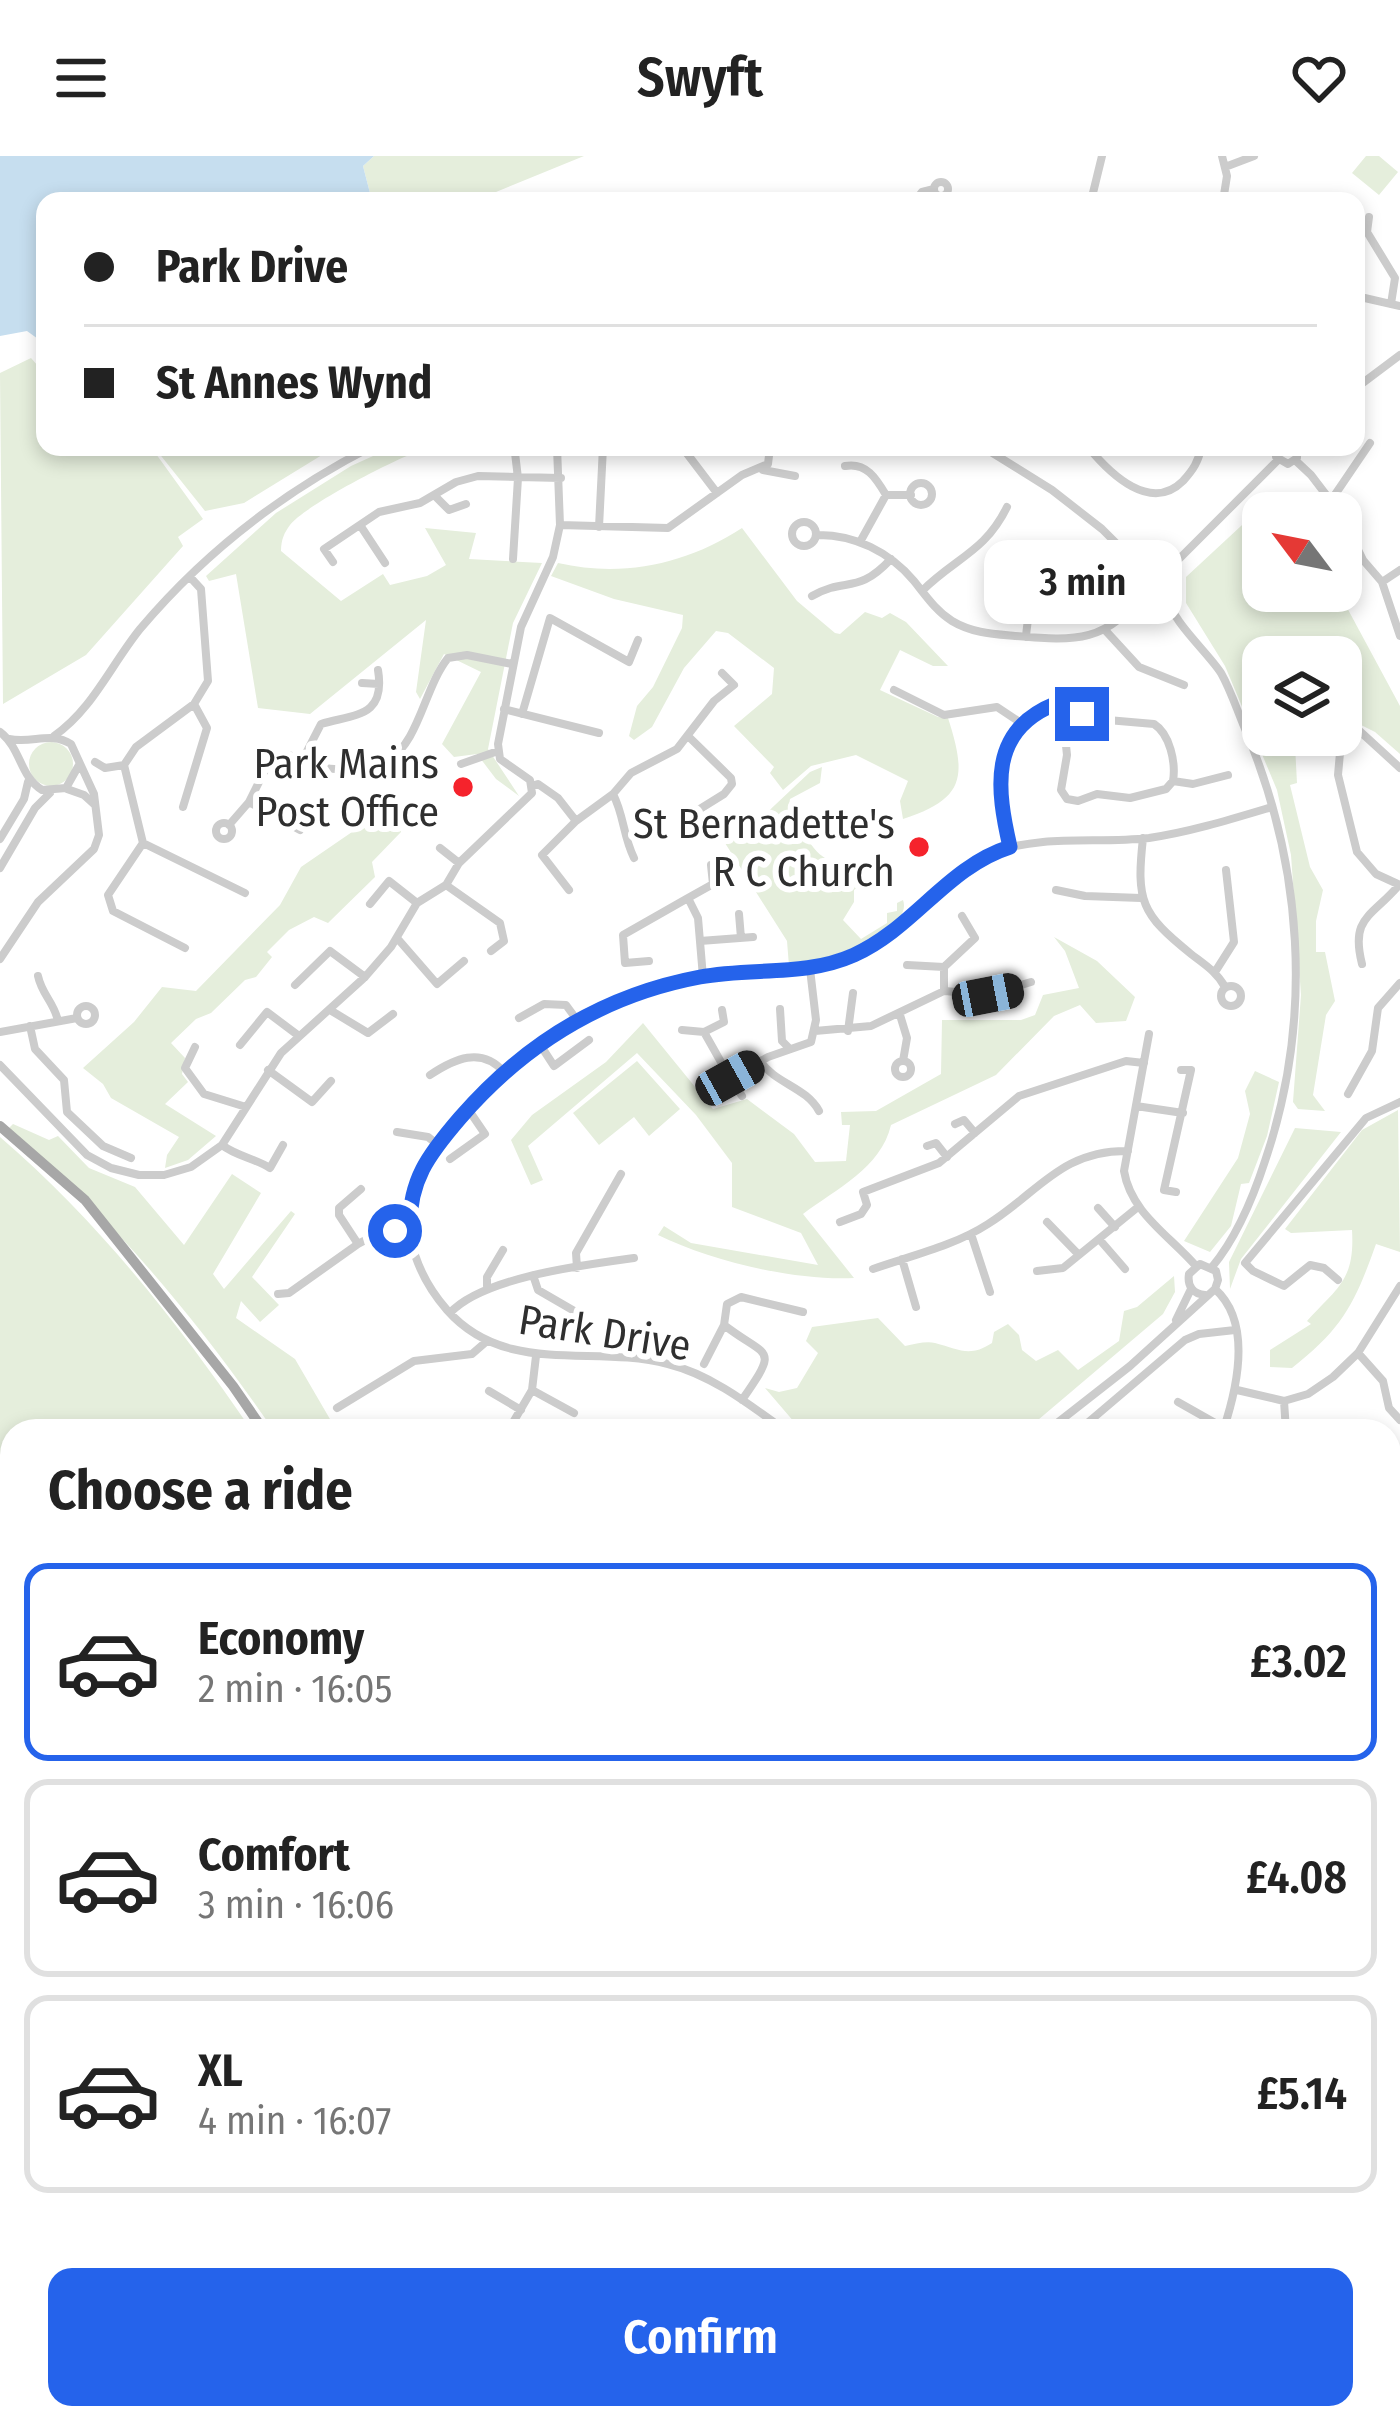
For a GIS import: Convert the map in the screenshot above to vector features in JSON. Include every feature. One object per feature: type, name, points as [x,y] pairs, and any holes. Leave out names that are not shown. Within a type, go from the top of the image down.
[{"type":"main road","points":[[0,1126],[85,1200],[255,1419]]},
{"type":"street","points":[[1093,192],[1102,156]]},
{"type":"street","points":[[1223,192],[1224,161],[1254,156]]},
{"type":"street","points":[[922,192],[934,189]]},
{"type":"street","points":[[1365,224],[1369,217]]},
{"type":"street","points":[[1365,236],[1392,269],[1396,305],[1365,298]]},
{"type":"street","points":[[1365,381],[1400,355]]},
{"type":"street","points":[[1365,450],[1370,443]]},
{"type":"street","points":[[9,739],[37,741],[54,736],[79,717],[135,636],[190,577],[265,511],[355,456]]},
{"type":"street","points":[[513,559],[518,478],[514,456]]},
{"type":"street","points":[[558,456],[560,525],[553,557],[529,609],[512,664],[498,751],[506,766],[558,798],[576,821]]},
{"type":"street","points":[[599,527],[603,456]]},
{"type":"street","points":[[689,456],[716,493]]},
{"type":"street","points":[[762,470],[769,456]]},
{"type":"street","points":[[997,456],[1102,529],[1153,581],[1171,587],[1161,599],[1133,607]]},
{"type":"street","points":[[1098,456],[1139,491],[1156,495],[1173,490],[1190,474],[1197,456]]},
{"type":"street","points":[[1277,456],[1278,460]]},
{"type":"street","points":[[1294,460],[1295,456]]},
{"type":"street","points":[[1337,492],[1361,456]]},
{"type":"street","points":[[1278,460],[1285,464],[1294,460]]},
{"type":"street","points":[[816,535],[860,542],[891,559],[940,613],[965,628],[1070,640],[1105,630],[1133,607],[1153,581],[1278,460]]},
{"type":"street","points":[[1294,460],[1324,492]]},
{"type":"street","points":[[844,466],[855,464],[866,470],[886,495]]},
{"type":"street","points":[[560,525],[668,527],[742,475],[762,470],[794,476]]},
{"type":"street","points":[[333,562],[324,549],[379,512],[420,503],[456,482],[478,476],[560,478]]},
{"type":"street","points":[[434,495],[449,510],[466,504]]},
{"type":"street","points":[[886,495],[911,495]]},
{"type":"street","points":[[860,542],[886,495]]},
{"type":"street","points":[[922,591],[946,567],[986,542],[1007,507]]},
{"type":"street","points":[[360,525],[385,563]]},
{"type":"street","points":[[1026,637],[1032,598],[1044,586],[1070,576],[1086,553]]},
{"type":"street","points":[[1362,558],[1382,582],[1400,635]]},
{"type":"street","points":[[812,596],[828,587],[867,582],[891,559]]},
{"type":"street","points":[[1382,582],[1400,570]]},
{"type":"street","points":[[185,948],[113,911],[109,895],[143,843],[124,765],[136,747],[194,704],[208,681],[201,589],[190,577]]},
{"type":"street","points":[[1153,581],[1161,599],[1222,675],[1272,807],[1294,912],[1298,1009],[1281,1116],[1228,1248],[1212,1267]]},
{"type":"street","points":[[529,609],[629,662],[638,640]]},
{"type":"street","points":[[522,714],[550,618]]},
{"type":"street","points":[[1105,630],[1139,668],[1184,686]]},
{"type":"street","points":[[229,825],[249,802],[271,758],[284,753],[330,769],[382,765],[403,748],[448,658],[467,656],[512,664]]},
{"type":"street","points":[[303,759],[321,724],[361,715],[374,703],[378,670]]},
{"type":"street","points":[[569,890],[542,855],[632,773],[689,737],[714,701],[734,685],[722,673]]},
{"type":"street","points":[[362,683],[379,684]]},
{"type":"street","points":[[894,690],[944,715],[998,707],[1024,724]]},
{"type":"street","points":[[183,807],[207,728],[194,704]]},
{"type":"street","points":[[1010,847],[998,793],[1000,769],[1024,724],[1044,708],[1055,704],[1096,718],[1154,724],[1168,742],[1173,781],[1166,789],[1141,796],[1120,799],[1097,794],[1078,801],[1067,799],[1061,790],[1066,755],[1062,708]]},
{"type":"street","points":[[504,709],[598,733]]},
{"type":"street","points":[[66,788],[78,771],[79,717]]},
{"type":"street","points":[[0,732],[9,739],[28,781],[24,800],[0,839]]},
{"type":"street","points":[[1362,733],[1400,768]]},
{"type":"street","points":[[0,959],[38,902],[94,849],[100,823],[96,806],[76,753],[54,736]]},
{"type":"street","points":[[687,817],[732,784],[689,737]]},
{"type":"street","points":[[23,765],[37,741]]},
{"type":"street","points":[[461,764],[498,751]]},
{"type":"street","points":[[1340,756],[1338,775],[1357,851],[1376,874],[1399,885],[1359,924],[1355,938],[1362,964]]},
{"type":"street","points":[[95,762],[105,767],[124,765]]},
{"type":"street","points":[[1173,781],[1193,784],[1228,775]]},
{"type":"street","points":[[28,781],[51,792]]},
{"type":"street","points":[[0,1065],[87,1155],[111,1168],[164,1175],[191,1167],[222,1145],[268,1070],[365,977],[397,938],[417,903],[446,885],[458,862],[530,798],[531,783]]},
{"type":"street","points":[[0,868],[35,808],[51,792],[66,788],[96,806]]},
{"type":"street","points":[[613,794],[634,858]]},
{"type":"street","points":[[249,802],[300,830]]},
{"type":"street","name":"Park Drive","points":[[768,1419],[701,1376],[666,1363],[605,1354],[536,1356],[487,1340],[450,1313],[427,1283],[410,1231],[416,1178],[437,1144],[504,1072],[539,1043],[637,993],[703,976],[809,970],[852,956],[887,937],[956,875],[1010,847],[1143,838],[1272,807]]},
{"type":"street","points":[[280,832],[285,822]]},
{"type":"street","points":[[1143,838],[1141,898],[1152,919],[1215,972],[1225,987]]},
{"type":"street","points":[[143,843],[245,893]]},
{"type":"street","points":[[440,848],[458,862]]},
{"type":"street","points":[[649,962],[625,963],[623,935],[713,884],[711,866]]},
{"type":"street","points":[[1215,972],[1234,942],[1226,870]]},
{"type":"street","points":[[370,904],[389,881],[417,903]]},
{"type":"street","points":[[446,885],[500,923],[504,941],[491,951]]},
{"type":"street","points":[[1056,890],[1141,898]]},
{"type":"street","points":[[688,898],[698,918],[703,976]]},
{"type":"street","points":[[739,914],[741,938]]},
{"type":"street","points":[[944,991],[944,968],[975,938],[962,916]]},
{"type":"street","points":[[700,941],[753,937]]},
{"type":"street","points":[[397,938],[437,984],[464,961]]},
{"type":"street","points":[[295,985],[330,950],[365,977]]},
{"type":"street","points":[[907,964],[944,968]]},
{"type":"street","points":[[730,1078],[811,1042],[815,1030],[809,970]]},
{"type":"street","points":[[38,976],[42,994],[54,1004],[58,1021]]},
{"type":"street","points":[[815,1030],[848,1031],[899,1015],[944,991],[988,995],[1030,982]]},
{"type":"street","points":[[1348,1094],[1372,1052],[1378,1008],[1400,983]]},
{"type":"street","points":[[848,1031],[853,993]]},
{"type":"street","points":[[519,1018],[549,1003],[566,1005],[577,1020]]},
{"type":"street","points":[[780,1009],[782,1040],[790,1049]]},
{"type":"street","points":[[330,1010],[368,1033],[393,1014]]},
{"type":"street","points":[[682,1030],[704,1031],[724,1022],[722,1010]]},
{"type":"street","points":[[240,1046],[267,1012],[299,1036]]},
{"type":"street","points":[[899,1015],[907,1038],[903,1061]]},
{"type":"street","points":[[0,1032],[77,1018]]},
{"type":"street","points":[[30,1026],[35,1049],[64,1080],[67,1112],[103,1146],[131,1158]]},
{"type":"street","points":[[704,1031],[742,1096]]},
{"type":"street","points":[[1062,1419],[1215,1289],[1218,1275],[1212,1267],[1196,1266],[1138,1208],[1127,1188],[1124,1171],[1149,1034]]},
{"type":"street","points":[[539,1043],[554,1066],[589,1040]]},
{"type":"street","points":[[194,1047],[185,1068],[204,1094],[246,1107]]},
{"type":"street","points":[[430,1075],[458,1057],[488,1059],[504,1072]]},
{"type":"street","points":[[840,1222],[861,1214],[867,1205],[863,1192],[922,1172],[947,1157],[1019,1096],[1126,1060],[1144,1063]]},
{"type":"street","points":[[760,1061],[770,1075],[817,1095],[819,1111]]},
{"type":"street","points":[[268,1070],[312,1102],[331,1081]]},
{"type":"street","points":[[1176,1192],[1164,1190],[1191,1070],[1181,1070]]},
{"type":"street","points":[[1338,1280],[1326,1269],[1310,1265],[1284,1286],[1245,1262],[1366,1118],[1400,1102]]},
{"type":"street","points":[[1136,1106],[1183,1113]]},
{"type":"street","points":[[450,1159],[484,1134],[468,1109]]},
{"type":"street","points":[[955,1124],[964,1120],[975,1133]]},
{"type":"street","points":[[397,1132],[428,1137],[437,1144]]},
{"type":"street","points":[[927,1146],[937,1143],[947,1157]]},
{"type":"street","points":[[222,1145],[270,1168],[284,1145]]},
{"type":"street","points":[[873,1269],[971,1234],[1064,1165],[1108,1151],[1128,1151]]},
{"type":"street","points":[[577,1268],[576,1253],[620,1174]]},
{"type":"street","points":[[358,1244],[339,1215],[343,1202],[362,1189]]},
{"type":"street","points":[[1098,1208],[1115,1226]]},
{"type":"street","points":[[1036,1271],[1064,1268],[1138,1208]]},
{"type":"street","points":[[1047,1222],[1079,1256]]},
{"type":"street","points":[[278,1294],[289,1293],[371,1237],[410,1231]]},
{"type":"street","points":[[971,1234],[990,1292]]},
{"type":"street","points":[[1099,1239],[1125,1269]]},
{"type":"street","points":[[488,1286],[487,1276],[503,1250]]},
{"type":"street","points":[[450,1313],[461,1300],[488,1286],[634,1258]]},
{"type":"street","points":[[902,1258],[916,1307]]},
{"type":"street","points":[[1326,1269],[1332,1259]]},
{"type":"street","points":[[1164,1336],[1179,1316],[1196,1266]]},
{"type":"street","points":[[1248,1285],[1253,1271]]},
{"type":"street","points":[[530,1310],[566,1330],[574,1329],[578,1321],[576,1312],[538,1290],[534,1278]]},
{"type":"street","points":[[1237,1390],[1284,1401],[1308,1394],[1358,1353],[1400,1286]]},
{"type":"street","points":[[1191,1288],[1205,1295]]},
{"type":"street","points":[[1215,1289],[1227,1302],[1234,1330],[1237,1390],[1228,1419]]},
{"type":"street","points":[[704,1364],[724,1325],[727,1304],[741,1297],[803,1312]]},
{"type":"street","points":[[724,1325],[762,1348],[766,1356],[765,1366],[742,1400]]},
{"type":"street","points":[[1092,1419],[1185,1340],[1234,1330]]},
{"type":"street","points":[[337,1408],[414,1361],[472,1354],[487,1340]]},
{"type":"street","points":[[1358,1353],[1383,1381],[1389,1408],[1399,1419]]},
{"type":"street","points":[[515,1419],[532,1390],[536,1356]]},
{"type":"street","points":[[532,1390],[574,1413]]},
{"type":"street","points":[[489,1391],[521,1410]]},
{"type":"street","points":[[1284,1401],[1285,1419]]},
{"type":"street","points":[[1178,1402],[1206,1419]]},
{"type":"green space","points":[[374,156],[584,156],[496,192],[370,192],[363,166]]},
{"type":"green space","points":[[1366,156],[1379,156],[1398,172],[1379,195],[1352,173]]},
{"type":"green space","points":[[31,358],[36,364],[36,456],[158,456],[203,519],[178,537],[183,546],[86,655],[3,704],[0,373]]},
{"type":"green space","points":[[161,456],[320,456],[244,503],[205,511]]},
{"type":"green space","points":[[373,456],[408,456],[299,516],[283,537],[281,551],[341,601],[383,574],[390,585],[427,576],[446,565],[425,528],[476,533],[469,559],[542,563],[513,623],[488,749],[519,796],[496,779],[477,754],[454,757],[442,744],[481,672],[444,654],[420,699],[416,692],[426,620],[310,714],[258,708],[236,574],[209,581],[206,576],[276,513]]},
{"type":"green space","points":[[1242,525],[1242,612],[1349,612],[1400,706],[1400,754],[1362,726],[1362,636],[1242,636],[1242,707],[1225,666],[1186,603],[1186,577]]},
{"type":"green space","points":[[742,528],[797,601],[835,633],[840,634],[865,612],[882,618],[890,613],[906,622],[948,666],[933,666],[900,650],[880,690],[948,718],[958,771],[956,783],[939,803],[903,819],[900,801],[908,781],[856,755],[811,766],[783,790],[770,773],[774,767],[734,726],[772,694],[774,668],[728,633],[716,631],[684,668],[652,727],[634,740],[629,736],[637,706],[653,687],[682,628],[683,615],[614,599],[551,576],[558,563],[606,569],[654,565],[699,551]]},
{"type":"green space","points":[[51,742],[67,748],[73,764],[67,780],[51,786],[35,780],[29,764],[35,748]]},
{"type":"green space","points":[[1263,756],[1296,756],[1297,783],[1290,785],[1310,867],[1323,890],[1316,952],[1325,952],[1335,1001],[1326,1015],[1313,1095],[1325,1111],[1298,1109],[1293,1102],[1301,995],[1291,855],[1277,790]]},
{"type":"green space","points":[[822,767],[820,783],[790,799],[785,828],[805,831],[824,858],[856,866],[859,875],[879,886],[876,890],[865,880],[854,890],[854,902],[843,920],[861,939],[887,923],[887,913],[897,911],[897,903],[903,900],[903,912],[894,924],[861,945],[789,966],[787,941],[725,843]]},
{"type":"green space","points":[[401,816],[401,832],[372,862],[375,877],[328,923],[314,917],[289,930],[267,952],[272,957],[256,977],[245,980],[171,1043],[185,1058],[182,1074],[188,1082],[165,1104],[216,1136],[188,1160],[165,1168],[179,1137],[111,1098],[103,1084],[83,1068],[134,1022],[162,987],[196,991],[280,905],[301,867],[352,832]]},
{"type":"green space","points":[[1054,937],[1097,961],[1135,997],[1126,1021],[1096,1023],[1080,1005],[1054,1016],[996,1075],[891,1125],[878,1154],[803,1214],[854,1278],[753,1267],[658,1235],[664,1226],[691,1243],[818,1265],[801,1233],[732,1207],[732,1163],[696,1115],[637,1053],[528,1146],[543,1180],[531,1185],[511,1140],[532,1115],[606,1062],[643,1023],[713,1109],[747,1099],[794,1134],[815,1162],[846,1161],[850,1125],[842,1125],[841,1112],[876,1111],[941,1074],[942,1020],[1021,1020],[1035,1015],[1043,995],[1079,988],[1065,951]]},
{"type":"green space","points":[[637,1061],[680,1109],[649,1136],[634,1117],[599,1145],[573,1113]]},
{"type":"green space","points":[[1255,1071],[1279,1082],[1267,1136],[1249,1183],[1241,1184],[1231,1226],[1210,1252],[1184,1241],[1238,1158],[1250,1114],[1245,1091]]},
{"type":"green space","points":[[1398,1110],[1400,1252],[1376,1244],[1354,1299],[1324,1340],[1292,1368],[1270,1367],[1270,1350],[1311,1324],[1307,1321],[1342,1282],[1351,1261],[1352,1230],[1291,1233],[1285,1229],[1362,1130]]},
{"type":"green space","points":[[13,1124],[49,1140],[58,1136],[89,1168],[135,1187],[184,1245],[232,1174],[261,1193],[213,1274],[224,1289],[291,1211],[295,1214],[252,1277],[279,1305],[260,1322],[241,1301],[236,1318],[295,1359],[330,1419],[265,1419],[151,1271],[9,1128]]},
{"type":"green space","points":[[1295,1128],[1341,1132],[1241,1259],[1230,1289],[1229,1262]]},
{"type":"green space","points":[[0,1137],[71,1204],[136,1276],[243,1419],[0,1419]]},
{"type":"green space","points":[[1174,1276],[1175,1292],[1163,1314],[1039,1419],[792,1419],[765,1388],[779,1392],[797,1388],[818,1353],[806,1341],[812,1327],[878,1318],[905,1346],[932,1342],[970,1351],[992,1343],[994,1332],[1008,1324],[1019,1335],[1022,1350],[1036,1361],[1058,1350],[1078,1370],[1119,1341],[1124,1311],[1137,1307]]},
{"type":"water","points":[[0,156],[374,156],[363,166],[370,192],[36,192],[36,338],[27,331],[0,336]]},
{"type":"place","name":"Park Mains Post Office","points":[[463,787]]},
{"type":"place","name":"St Bernadette's R C Church","points":[[919,847]]},
{"type":"route","points":[[395,1231],[410,1231],[416,1178],[437,1144],[486,1089],[539,1043],[637,993],[703,976],[809,970],[852,956],[887,937],[949,879],[1010,847],[998,793],[1000,769],[1020,728],[1055,704],[1082,714]]}]
